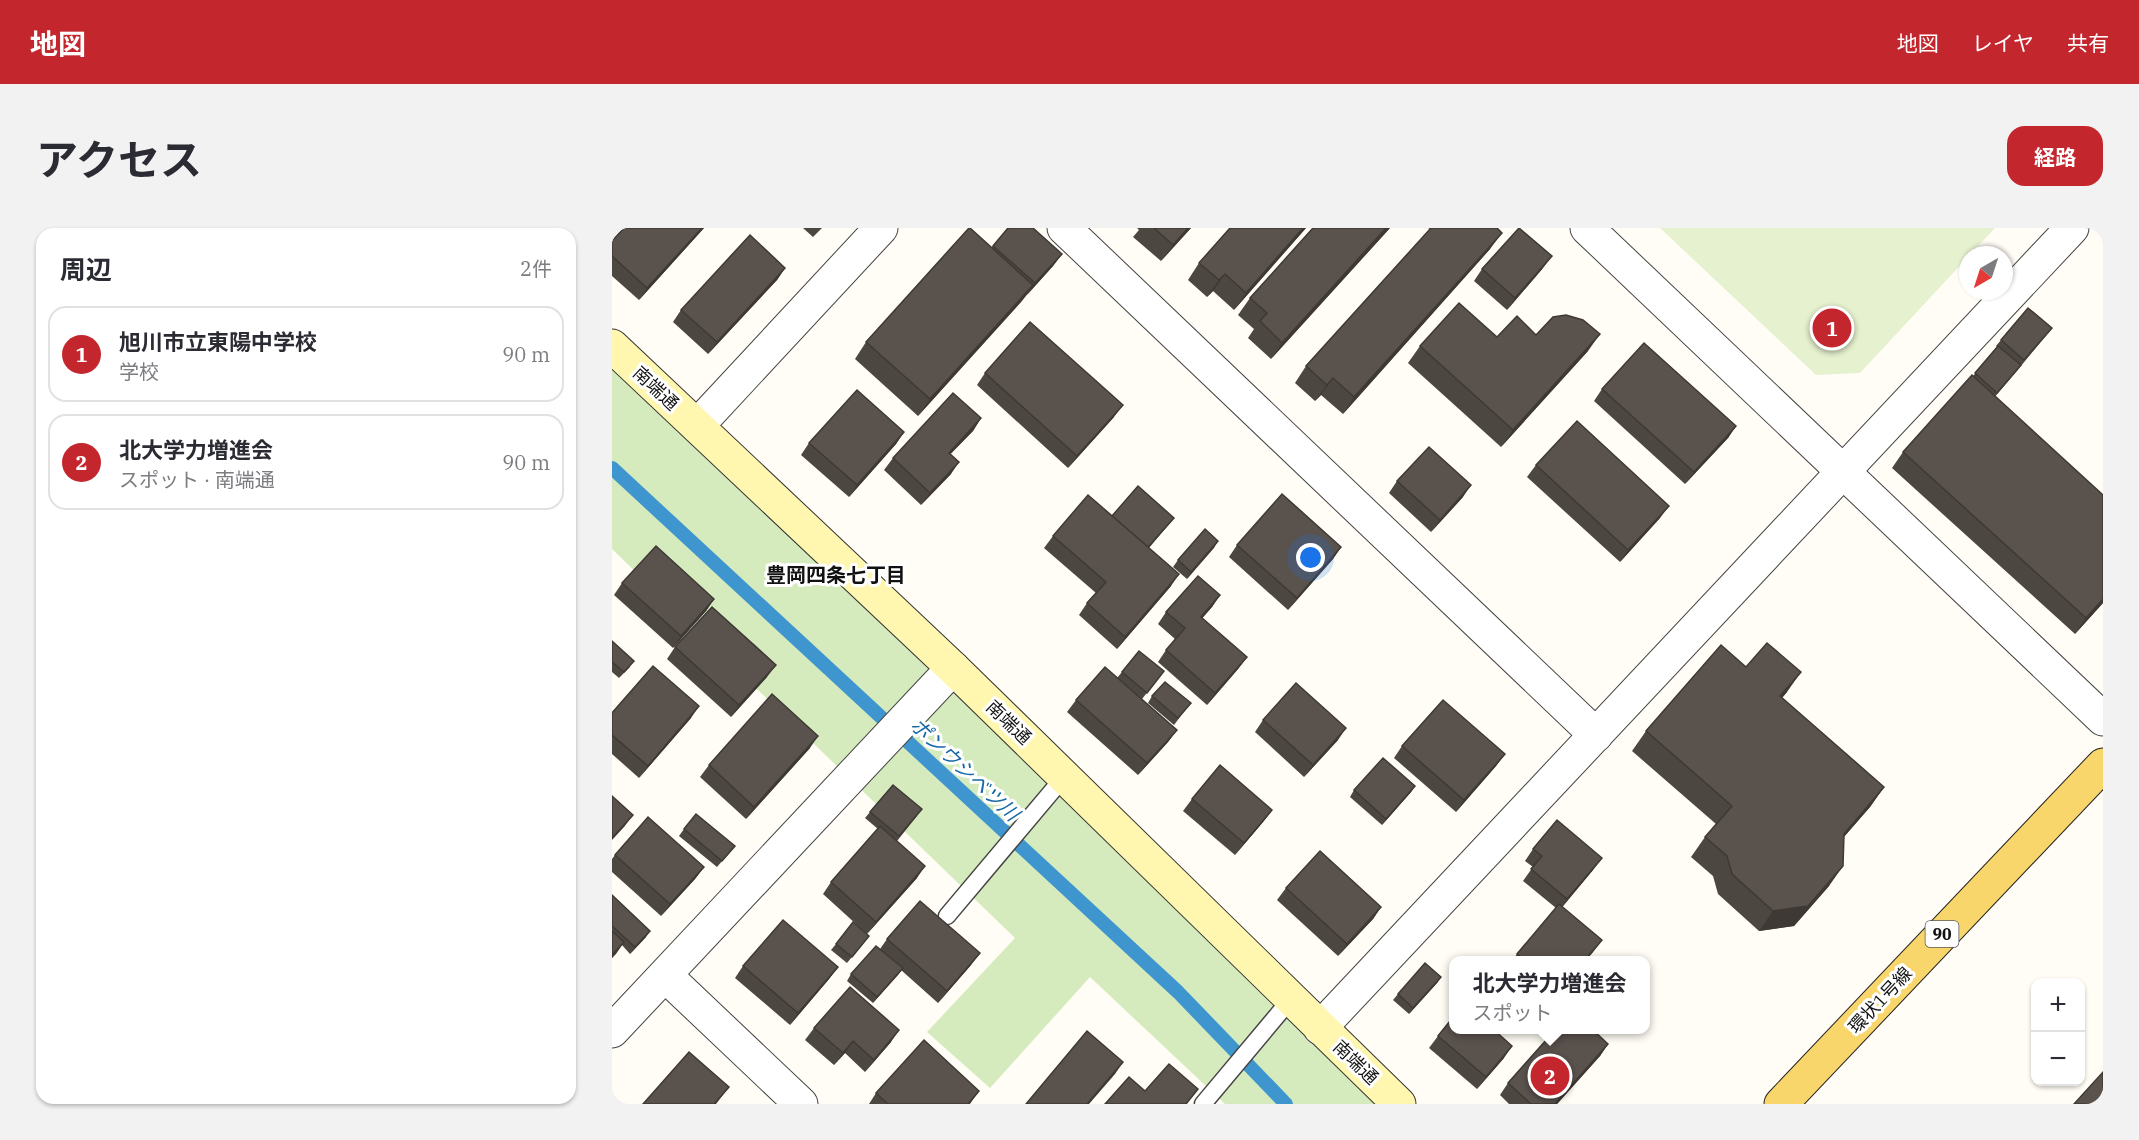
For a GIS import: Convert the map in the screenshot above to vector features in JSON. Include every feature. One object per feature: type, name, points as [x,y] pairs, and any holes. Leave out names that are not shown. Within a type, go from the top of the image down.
[{"type":"main road","name":"南端通","points":[[612,346],[953,668],[1399,1104]]},
{"type":"main road","name":"環状1号線","points":[[1781,1104],[2103,765]]},
{"type":"street","points":[[697,426],[881,228]]},
{"type":"street","points":[[1064,228],[1596,735]]},
{"type":"street","points":[[1587,228],[2103,719]]},
{"type":"street","points":[[1320,1028],[2072,228]]},
{"type":"street","points":[[612,1031],[953,668]]},
{"type":"street","points":[[666,976],[801,1104]]},
{"type":"lane","points":[[947,916],[1064,777]]},
{"type":"lane","points":[[1203,1104],[1291,999]]},
{"type":"green space","points":[[1660,228],[1995,228],[1978,246],[1959,246],[1959,267],[1860,373],[1816,375]]},
{"type":"green space","points":[[612,346],[1399,1104],[1225,1104],[1090,977],[990,1088],[927,1032],[1015,938],[612,549]]},
{"type":"building","points":[[624,228],[702,228],[647,288],[612,256],[612,241]]},
{"type":"building","points":[[969,228],[1033,285],[930,399],[866,342]]},
{"type":"building","points":[[1008,228],[1033,228],[1062,254],[1035,283],[993,246]]},
{"type":"building","points":[[1154,228],[1188,228],[1173,245]]},
{"type":"building","points":[[1230,228],[1303,228],[1246,293],[1225,274],[1219,280],[1199,263]]},
{"type":"building","points":[[1313,228],[1386,228],[1282,343],[1260,321],[1267,313],[1250,298]]},
{"type":"building","points":[[1431,228],[1497,228],[1502,233],[1354,397],[1333,378],[1327,385],[1306,366]]},
{"type":"building","points":[[1519,228],[1552,256],[1515,298],[1482,269]]},
{"type":"building","points":[[750,235],[785,268],[717,342],[681,310]]},
{"type":"building","points":[[1459,303],[1497,337],[1517,316],[1536,335],[1553,317],[1566,315],[1583,320],[1600,334],[1513,430],[1420,346]]},
{"type":"building","points":[[2028,308],[2052,328],[2024,360],[2001,340]]},
{"type":"building","points":[[1030,322],[1123,405],[1077,456],[985,373]]},
{"type":"building","points":[[1644,343],[1736,426],[1694,472],[1602,389]]},
{"type":"building","points":[[1998,346],[2021,365],[1997,393],[1975,373]]},
{"type":"building","points":[[1972,375],[2103,495],[2103,599],[2086,618],[1903,452]]},
{"type":"building","points":[[857,390],[904,432],[857,485],[809,443]]},
{"type":"building","points":[[953,393],[981,418],[949,453],[959,462],[930,493],[893,458]]},
{"type":"building","points":[[1577,421],[1669,506],[1628,550],[1536,465]]},
{"type":"building","points":[[1429,447],[1471,485],[1440,520],[1397,481]]},
{"type":"building","points":[[1138,486],[1174,518],[1148,547],[1112,516]]},
{"type":"building","points":[[1282,494],[1341,547],[1297,598],[1237,545]]},
{"type":"building","points":[[1088,495],[1179,574],[1125,637],[1087,603],[1106,582],[1053,536]]},
{"type":"building","points":[[1205,529],[1218,541],[1191,572],[1178,560]]},
{"type":"building","points":[[656,546],[714,599],[681,636],[622,583]]},
{"type":"building","points":[[1198,576],[1220,595],[1201,617],[1247,657],[1215,693],[1166,650],[1185,628],[1166,612]]},
{"type":"building","points":[[712,607],[776,665],[739,705],[675,647]]},
{"type":"building","points":[[612,641],[634,661],[624,672],[612,662]]},
{"type":"building","points":[[1767,643],[1801,672],[1780,696],[1884,787],[1844,834],[1843,866],[1808,906],[1773,911],[1732,874],[1727,856],[1705,837],[1732,806],[1646,731],[1721,645],[1746,667]]},
{"type":"building","points":[[1139,651],[1164,671],[1147,693],[1122,672]]},
{"type":"building","points":[[653,666],[699,706],[648,766],[612,735],[612,713]]},
{"type":"building","points":[[1105,667],[1177,730],[1147,763],[1076,700]]},
{"type":"building","points":[[1165,682],[1191,703],[1178,718],[1152,696]]},
{"type":"building","points":[[1296,683],[1346,728],[1313,765],[1263,720]]},
{"type":"building","points":[[772,694],[818,736],[754,807],[709,765]]},
{"type":"building","points":[[1443,700],[1505,754],[1464,800],[1402,746]]},
{"type":"building","points":[[1383,758],[1415,786],[1386,819],[1354,790]]},
{"type":"building","points":[[1220,765],[1272,810],[1244,843],[1192,799]]},
{"type":"building","points":[[893,785],[922,809],[899,836],[870,812]]},
{"type":"building","points":[[612,796],[633,815],[612,838]]},
{"type":"building","points":[[696,814],[735,846],[722,861],[684,829]]},
{"type":"building","points":[[648,817],[704,867],[670,904],[615,855]]},
{"type":"building","points":[[1557,820],[1602,858],[1567,899],[1531,869],[1542,856],[1533,849]]},
{"type":"building","points":[[880,826],[925,866],[876,922],[831,882]]},
{"type":"building","points":[[1320,851],[1381,907],[1347,944],[1286,888]]},
{"type":"building","points":[[612,895],[650,931],[635,947],[612,926]]},
{"type":"building","points":[[920,901],[980,953],[947,991],[887,939]]},
{"type":"building","points":[[1559,904],[1602,940],[1588,956],[1519,956],[1517,954]]},
{"type":"building","points":[[783,920],[838,967],[798,1013],[743,966]]},
{"type":"building","points":[[853,922],[869,936],[852,957],[836,944]]},
{"type":"building","points":[[612,931],[624,942],[612,955]]},
{"type":"building","points":[[876,946],[903,968],[877,997],[851,974]]},
{"type":"building","points":[[1425,963],[1441,977],[1413,1008],[1398,994]]},
{"type":"building","points":[[850,987],[899,1030],[874,1060],[853,1041],[843,1053],[814,1028]]},
{"type":"building","points":[[1449,1022],[1449,1034],[1499,1034],[1512,1046],[1486,1077],[1438,1036]]},
{"type":"building","points":[[1087,1031],[1123,1062],[1087,1104],[1026,1104]]},
{"type":"building","points":[[1552,1034],[1597,1034],[1608,1044],[1555,1104],[1531,1104],[1508,1083]]},
{"type":"building","points":[[924,1040],[979,1091],[968,1104],[888,1104],[876,1093]]},
{"type":"building","points":[[689,1052],[729,1087],[714,1104],[643,1104]]},
{"type":"building","points":[[1169,1064],[1198,1089],[1186,1104],[1105,1104],[1129,1077],[1145,1091]]},
{"type":"building","points":[[2103,1072],[2103,1104],[2074,1104]]},
{"type":"waterway","name":"ポンウシベツ川","points":[[612,468],[1178,992],[1286,1104]]},
{"type":"place","name":"旭川市立東陽中学校","points":[[1832,328]]},
{"type":"place","name":"北大学力増進会","points":[[1550,1076]]},
{"type":"district","name":"豊岡四条七丁目","points":[[836,574]]}]
